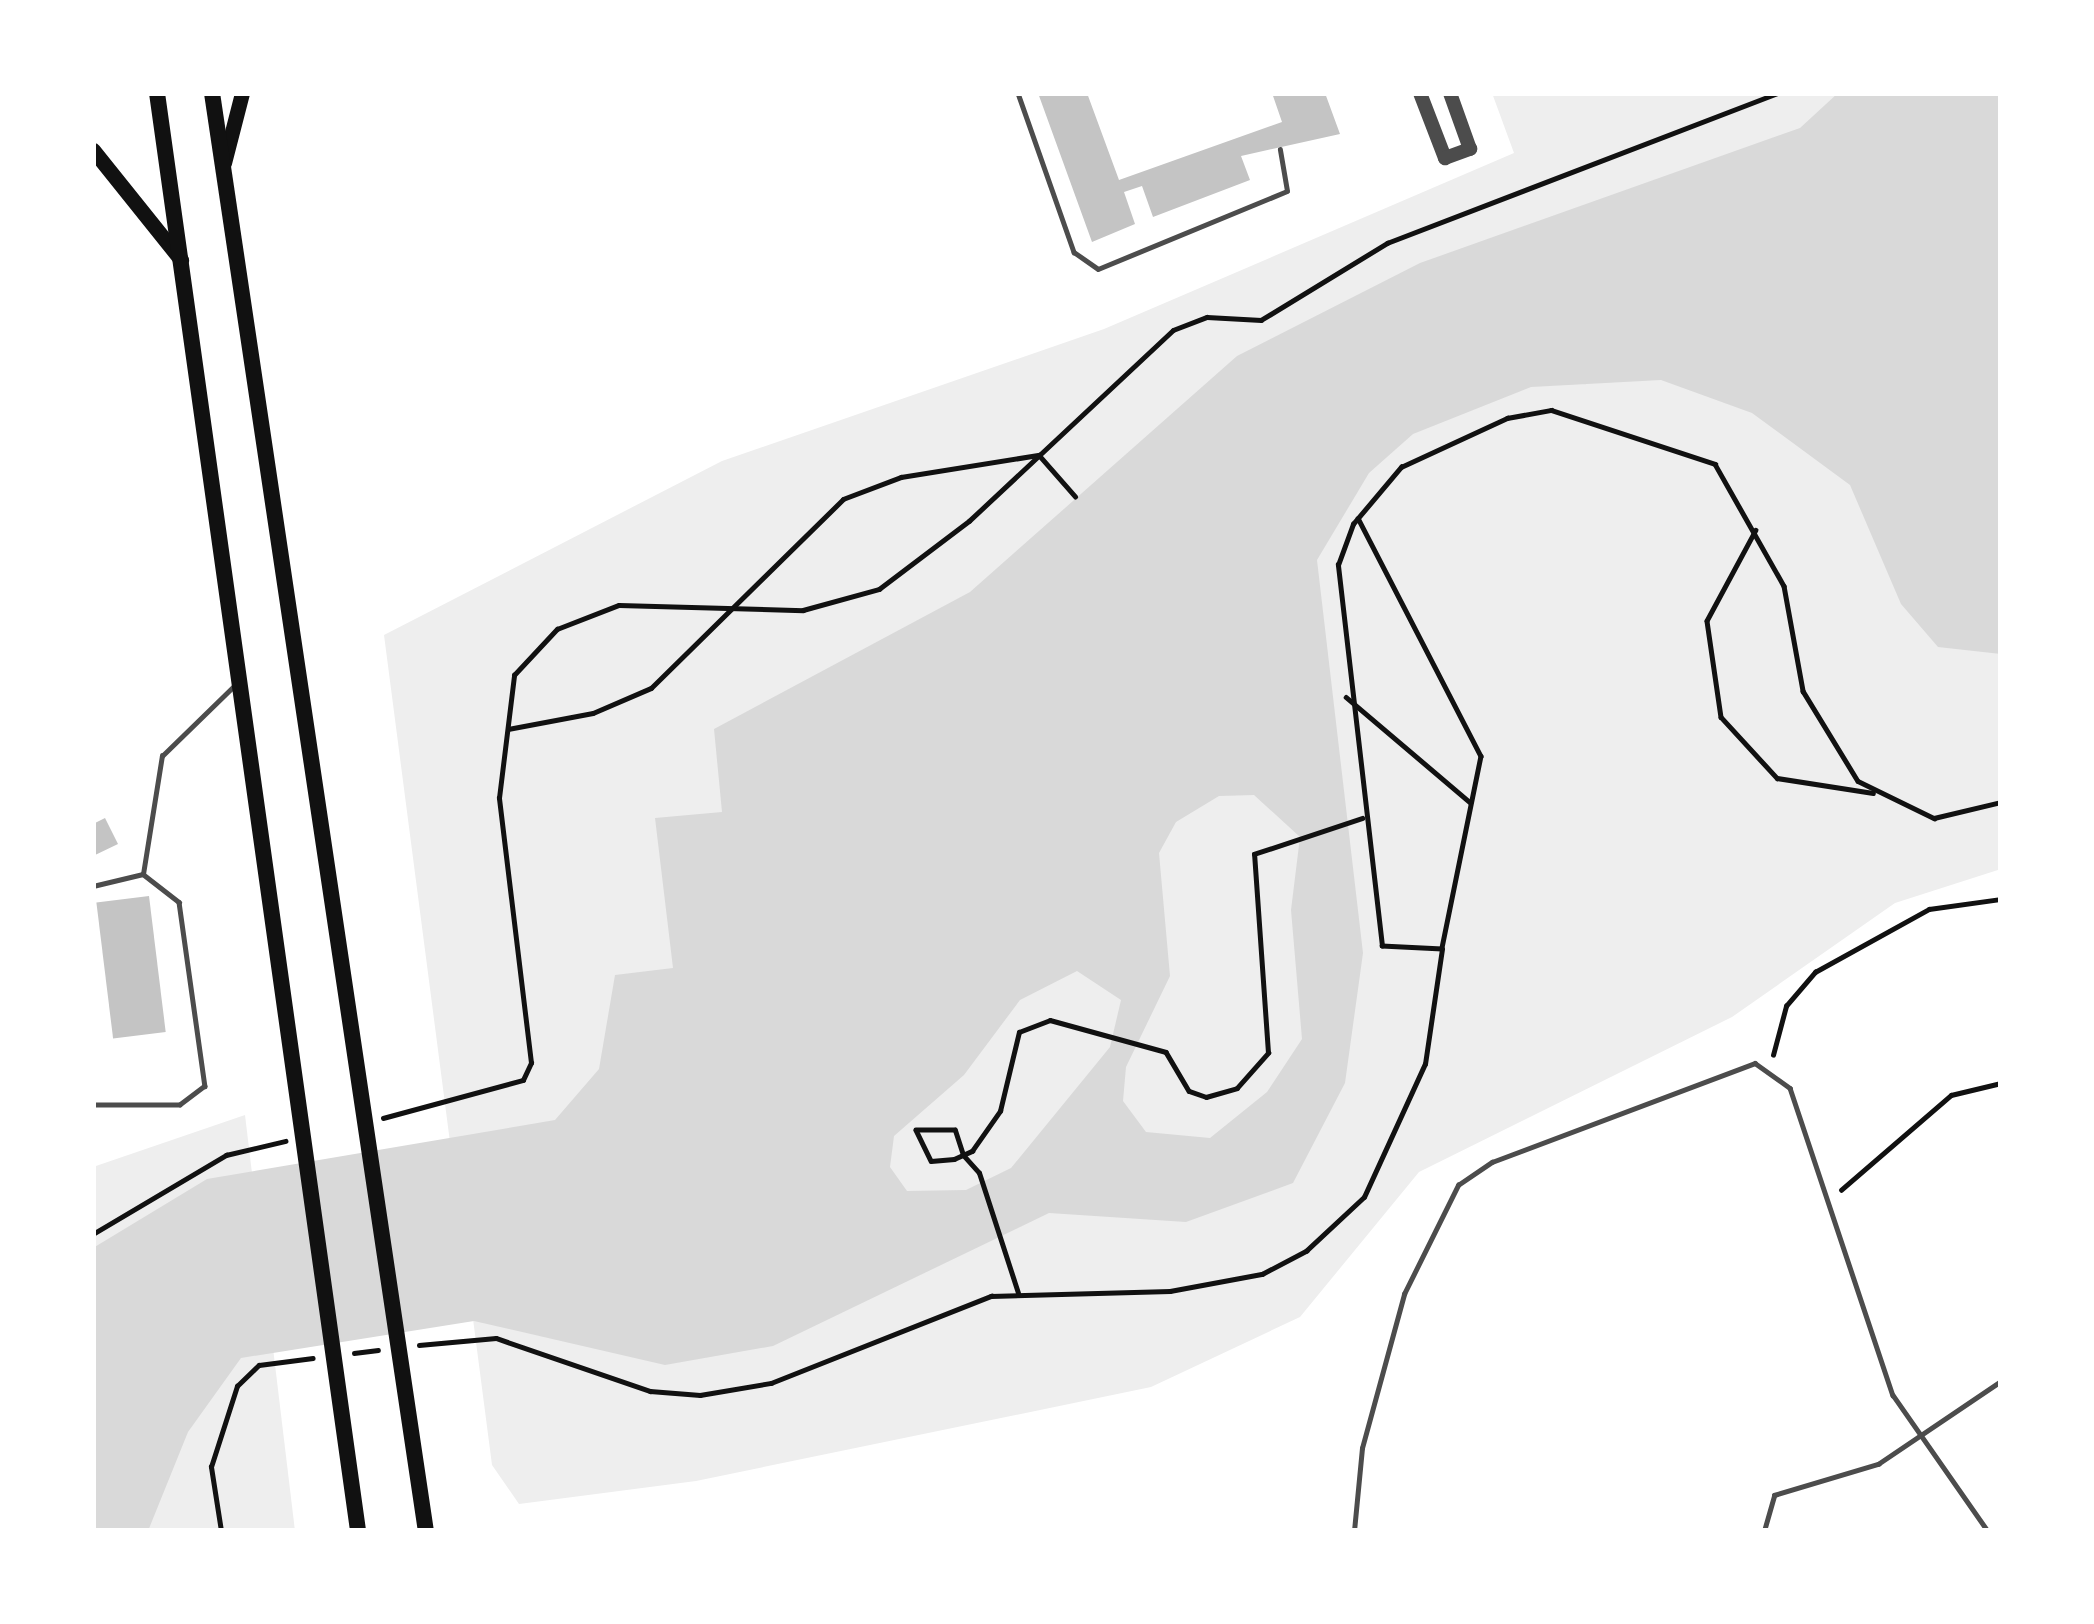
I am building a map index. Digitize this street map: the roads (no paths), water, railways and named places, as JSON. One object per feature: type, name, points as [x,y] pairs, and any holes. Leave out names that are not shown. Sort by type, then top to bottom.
[{"type":"main road","points":[[157,93],[247,675],[300,1131],[358,1531]]},
{"type":"main road","points":[[212,93],[425,1531]]},
{"type":"main road","points":[[224,166],[242,93]]},
{"type":"main road","points":[[93,150],[183,263]]},
{"type":"street","points":[[1420,93],[1445,158],[1470,149],[1450,93]]},
{"type":"lane","points":[[1018,93],[1074,252],[1098,269],[1287,191],[1280,151]]},
{"type":"lane","points":[[143,874],[162,756],[247,675]]},
{"type":"lane","points":[[93,886],[143,874],[163,880],[183,912],[205,1086],[180,1105],[93,1105]]},
{"type":"lane","points":[[1354,1531],[1362,1448],[1404,1294],[1458,1185],[1702,1078],[1770,1065],[1790,1088],[1876,1358],[1918,1436],[1988,1531]]},
{"type":"lane","points":[[1764,1531],[1774,1495],[1879,1464],[2001,1381]]}]
